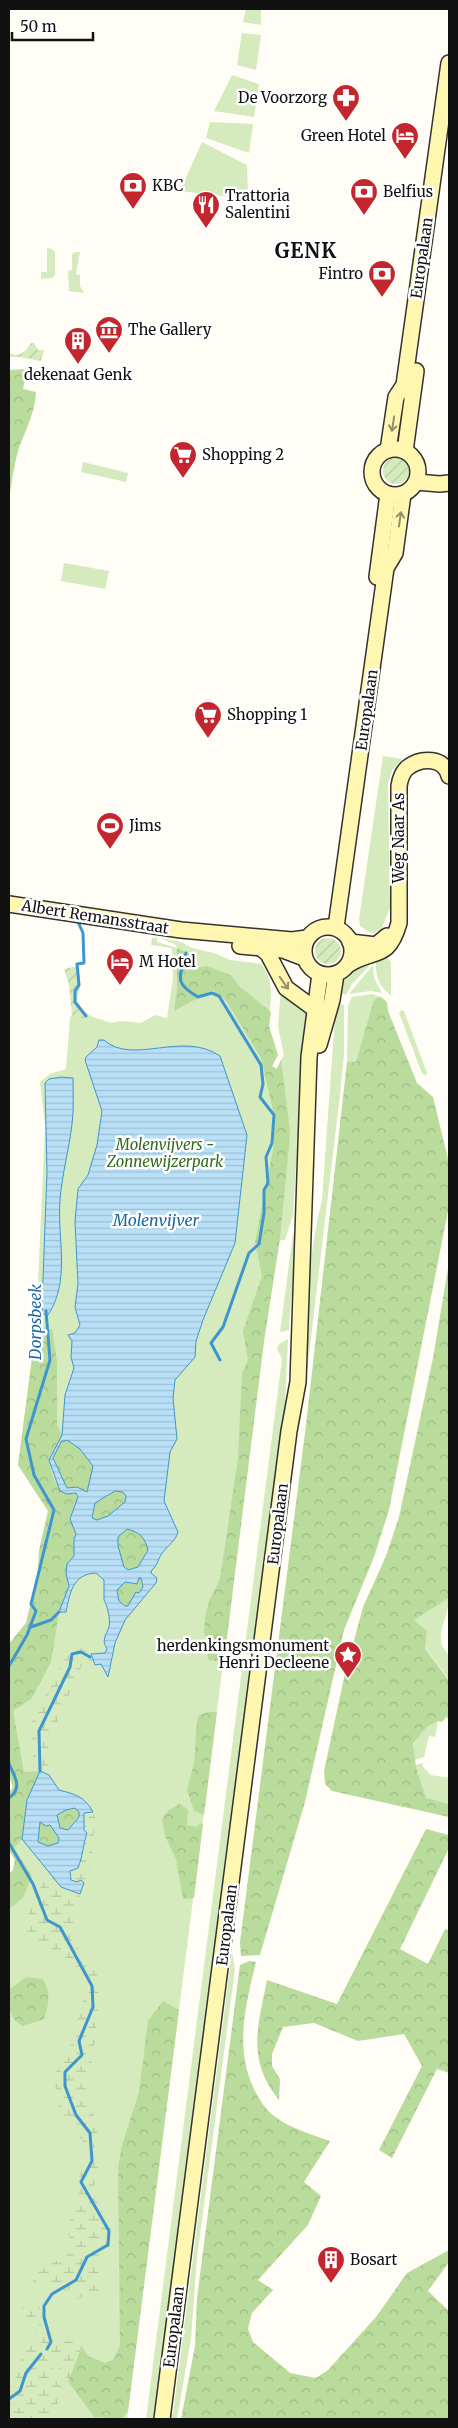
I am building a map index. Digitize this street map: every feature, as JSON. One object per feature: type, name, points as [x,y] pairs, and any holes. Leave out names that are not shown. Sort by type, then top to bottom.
[{"type":"main road","name":"Europalaan","points":[[388,450],[396,397],[404,385],[449,63]]},
{"type":"main road","name":"Europalaan","points":[[406,452],[449,129]]},
{"type":"main road","points":[[399,449],[406,452],[415,459],[417,476],[413,487],[396,494],[376,485],[372,471],[376,460],[388,450],[399,449]]},
{"type":"main road","points":[[417,476],[440,484],[449,481]]},
{"type":"main road","name":"Europalaan","points":[[331,927],[386,568],[395,552],[396,494]]},
{"type":"main road","name":"Weg Naar As","points":[[348,964],[357,958],[380,953],[389,945],[399,923],[399,786],[401,777],[409,767],[429,760],[439,762],[444,766],[449,776]]},
{"type":"main road","name":"Weg Naar As","points":[[350,942],[372,945],[383,941],[393,923],[398,901]]},
{"type":"main road","name":"Albert Remansstraat","points":[[9,904],[181,930],[292,940],[307,938]]},
{"type":"main road","points":[[331,927],[347,936],[350,942],[352,957],[348,964],[336,974],[320,974],[308,965],[304,958],[303,948],[307,938],[315,930],[331,927]]},
{"type":"main road","name":"Albert Remansstraat","points":[[181,930],[202,940],[284,950],[304,958]]},
{"type":"main road","points":[[261,948],[268,954],[286,988],[316,1010]]},
{"type":"main road","name":"Europalaan","points":[[162,2419],[289,1431],[298,1382],[309,1057],[320,974]]},
{"type":"main road","name":"Europalaan","points":[[308,1092],[332,1000],[336,974]]},
{"type":"green space","points":[[246,9],[261,9],[261,25],[243,22]]},
{"type":"green space","points":[[242,33],[261,35],[256,70],[237,65]]},
{"type":"green space","points":[[232,75],[259,84],[254,117],[214,111]]},
{"type":"green space","points":[[210,122],[253,124],[249,153],[206,138]]},
{"type":"green space","points":[[202,142],[247,165],[248,199],[180,191]]},
{"type":"green space","points":[[47,248],[55,252],[55,275],[52,278],[41,279],[41,272],[47,272]]},
{"type":"green space","points":[[80,252],[76,274],[80,275],[80,286],[84,293],[69,291],[68,271],[72,270],[72,254]]},
{"type":"green space","points":[[31,343],[34,343],[38,350],[44,350],[41,361],[9,357],[9,353],[16,355],[22,353]]},
{"type":"green space","points":[[27,369],[23,389],[36,392],[34,406],[18,452],[9,500],[9,370]]},
{"type":"green space","points":[[396,458],[405,462],[409,471],[405,480],[396,484],[387,480],[383,471],[387,462]]},
{"type":"green space","points":[[83,462],[128,473],[126,482],[81,472]]},
{"type":"green space","points":[[64,563],[109,571],[105,589],[61,581]]},
{"type":"green space","points":[[383,756],[402,759],[393,769],[388,783],[390,908],[381,930],[371,933],[360,926],[359,919]]},
{"type":"green space","name":"Molenvijvers - Zonnewijzerpark","points":[[152,938],[157,938],[157,942],[177,948],[176,945],[161,938],[181,942],[192,948],[214,953],[230,960],[261,964],[266,971],[271,986],[269,1025],[276,1049],[272,1066],[276,1069],[284,1055],[278,1027],[281,987],[308,1008],[302,1137],[296,1165],[293,1215],[285,1240],[279,1240],[264,1341],[127,2419],[9,2419],[9,1874],[13,1870],[15,1860],[9,1850],[9,1793],[13,1787],[9,1775],[9,1644],[26,1623],[38,1572],[39,1551],[48,1511],[18,1465],[36,1328],[45,1127],[40,1082],[50,1074],[66,1069],[70,1018],[78,1005],[88,1015],[111,1023],[122,1021],[141,1023],[155,1015],[167,1018],[173,978],[172,948],[151,945]]},
{"type":"green space","points":[[328,938],[338,941],[341,951],[338,961],[328,964],[318,961],[315,951],[318,941]]},
{"type":"green space","points":[[177,948],[193,956],[190,969],[206,966],[231,975],[239,986],[271,1012],[269,1026],[278,1055],[272,1066],[277,1069],[281,1060],[290,1130],[280,1239],[264,1341],[224,1662],[208,1660],[204,1630],[210,1599],[220,1579],[238,1458],[242,1373],[248,1360],[243,1331],[262,1276],[255,1242],[273,1149],[275,1119],[261,1058],[227,1002],[213,990],[174,1011],[177,989]]},
{"type":"green space","points":[[387,958],[391,962],[391,996],[381,985],[376,972],[376,962]]},
{"type":"green space","points":[[370,961],[370,965],[352,984],[346,995],[338,992],[342,982],[350,973]]},
{"type":"green space","points":[[373,965],[374,978],[382,993],[371,991],[349,994]]},
{"type":"green space","points":[[79,966],[80,989],[76,1001],[82,1011],[91,1016],[88,1020],[72,1015],[69,985],[64,969]]},
{"type":"green space","points":[[372,994],[381,997],[376,998],[356,1062],[347,1062],[348,1006],[352,997]]},
{"type":"green space","points":[[381,997],[387,1002],[388,1011],[417,1083],[433,1097],[449,1163],[449,1206],[389,1510],[374,1557],[344,1630],[305,1802],[260,1955],[241,1956],[240,1942],[306,1425],[347,1062],[356,1062],[373,1003],[376,998]]},
{"type":"green space","points":[[336,1003],[344,1005],[344,1054],[305,1388],[301,1388],[310,1270],[322,1200]]},
{"type":"green space","points":[[401,1010],[404,1011],[427,1073],[426,1076],[422,1073],[399,1013]]},
{"type":"green space","points":[[293,1234],[298,1234],[289,1330],[280,1332]]},
{"type":"green space","points":[[449,1262],[449,1598],[414,1620],[427,1631],[425,1648],[449,1681],[449,1719],[446,1717],[442,1722],[438,1721],[427,1727],[413,1743],[416,1767],[426,1798],[449,1804],[449,1817],[332,1791],[325,1784],[324,1771],[344,1678],[363,1607],[386,1556],[399,1517],[433,1358]]},
{"type":"green space","points":[[36,1328],[52,1329],[57,1361],[57,1424],[62,1435],[51,1456],[52,1475],[60,1491],[76,1493],[78,1497],[70,1519],[76,1534],[74,1539],[74,1556],[67,1564],[66,1573],[69,1585],[59,1612],[51,1662],[32,1698],[13,1711],[24,1772],[40,1771],[27,1800],[22,1839],[14,1848],[32,1876],[23,1898],[9,1909],[9,1874],[13,1870],[15,1860],[9,1850],[9,1793],[13,1787],[9,1775],[9,1644],[26,1623],[38,1572],[39,1551],[48,1511],[18,1465]]},
{"type":"green space","points":[[288,1339],[285,1405],[254,1655],[244,1654],[282,1359],[277,1349],[279,1344]]},
{"type":"green space","points":[[67,1440],[80,1449],[94,1466],[87,1492],[77,1487],[67,1488],[53,1458],[61,1442]]},
{"type":"green space","points":[[115,1491],[123,1492],[126,1496],[125,1502],[108,1516],[97,1520],[92,1518],[95,1503]]},
{"type":"green space","points":[[127,1529],[141,1536],[148,1550],[138,1567],[128,1570],[124,1568],[118,1546],[118,1537]]},
{"type":"green space","points":[[141,1578],[143,1587],[128,1606],[125,1606],[119,1601],[117,1590],[125,1582],[132,1584]]},
{"type":"green space","points":[[449,1598],[441,1640],[450,1659],[449,1680],[425,1647],[413,1620]]},
{"type":"green space","points":[[84,1648],[91,1654],[95,1665],[83,1663],[55,1728],[47,1753],[51,1781],[40,1771],[34,1771],[31,1722],[70,1649]]},
{"type":"green space","points":[[243,1661],[253,1662],[156,2414],[155,2419],[146,2419]]},
{"type":"green space","points":[[217,1712],[204,1815],[194,1811],[187,1790],[194,1763],[197,1720],[199,1715]]},
{"type":"green space","points":[[438,1721],[435,1737],[429,1736],[424,1757],[415,1760],[413,1742],[427,1727]]},
{"type":"green space","points":[[423,1763],[423,1767],[431,1775],[449,1778],[449,1804],[426,1799],[415,1765]]},
{"type":"green space","points":[[180,1804],[188,1810],[187,1825],[197,1827],[200,1823],[203,1824],[194,1898],[183,1899],[176,1859],[165,1836],[162,1818],[169,1810]]},
{"type":"green space","points":[[75,1808],[79,1812],[79,1817],[68,1830],[59,1828],[57,1815]]},
{"type":"green space","points":[[93,1812],[95,1818],[91,1867],[84,1883],[81,1880],[77,1882],[71,1880],[70,1871],[78,1868],[81,1859],[87,1833],[84,1830],[84,1813]]},
{"type":"green space","points":[[40,1822],[50,1824],[60,1838],[58,1843],[48,1846],[38,1842]]},
{"type":"green space","points":[[426,1829],[449,1835],[449,1848],[400,1949],[428,1964],[445,1929],[449,1931],[449,2073],[437,2069],[392,2158],[379,2150],[422,2066],[404,2034],[358,2041],[314,2023],[283,2027],[272,2054],[272,2066],[280,2079],[279,2100],[262,2071],[258,2056],[258,2028],[267,1980],[337,2004]]},
{"type":"green space","points":[[49,1871],[61,1887],[80,1894],[75,1911],[71,1939],[97,1975],[100,1988],[96,2033],[87,2093],[97,2125],[97,2147],[86,2148],[82,2140],[62,2118],[55,2090],[56,2073],[69,2050],[89,1987],[71,1961],[27,1933],[30,1908]]},
{"type":"green space","points":[[232,1952],[235,1969],[197,2258],[191,2339],[177,2419],[170,2419],[169,2414],[173,2414]]},
{"type":"green space","points":[[249,1961],[256,1962],[246,2010],[243,2041],[244,2057],[254,2089],[265,2107],[281,2121],[301,2131],[330,2141],[304,2182],[321,2196],[308,2225],[258,2280],[273,2290],[252,2313],[248,2329],[253,2342],[290,2373],[316,2378],[328,2370],[376,2317],[407,2273],[449,2250],[449,2262],[428,2291],[449,2311],[449,2419],[181,2419],[195,2346],[197,2298],[240,1965]]},
{"type":"green space","points":[[26,1977],[43,1979],[46,1984],[48,1999],[44,2019],[23,2026],[14,2019],[10,2011],[9,1990]]},
{"type":"green space","points":[[163,2001],[179,2010],[128,2411],[121,2419],[94,2417],[68,2381],[82,2346],[88,2356],[105,2363],[114,2359],[120,2345],[118,2168],[122,2145],[139,2092],[148,2021]]},
{"type":"green space","points":[[96,2151],[99,2158],[93,2194],[112,2228],[110,2246],[101,2261],[99,2295],[91,2294],[77,2299],[77,2285],[63,2292],[32,2281],[33,2274],[72,2252],[68,2230],[73,2204],[78,2196],[78,2180],[88,2153]]},
{"type":"green space","points":[[24,2303],[40,2307],[38,2318],[44,2331],[82,2346],[68,2381],[21,2313]]},
{"type":"green space","points":[[32,2339],[66,2386],[50,2419],[9,2419],[9,2387],[15,2379],[23,2351]]},
{"type":"water","name":"Molenvijver","points":[[99,1040],[104,1040],[116,1047],[129,1050],[190,1046],[205,1049],[220,1056],[247,1135],[235,1243],[203,1320],[196,1341],[195,1357],[175,1380],[173,1398],[177,1439],[170,1452],[164,1501],[178,1532],[152,1570],[151,1573],[157,1578],[156,1583],[125,1620],[115,1643],[108,1677],[101,1664],[95,1665],[91,1654],[105,1653],[107,1649],[104,1640],[109,1627],[109,1621],[104,1600],[104,1580],[96,1573],[82,1577],[71,1591],[66,1612],[59,1612],[69,1586],[66,1573],[67,1564],[74,1556],[74,1539],[76,1534],[70,1519],[78,1497],[76,1493],[67,1494],[60,1491],[49,1460],[62,1435],[65,1395],[74,1368],[71,1357],[72,1341],[68,1335],[75,1333],[80,1325],[75,1307],[78,1284],[75,1221],[78,1189],[88,1175],[97,1145],[102,1111],[85,1060],[97,1047]],"holes":[[[67,1440],[80,1449],[93,1466],[87,1492],[77,1487],[67,1488],[53,1458],[61,1442]],[[115,1491],[123,1492],[126,1496],[125,1502],[108,1516],[97,1520],[92,1518],[95,1503]],[[127,1529],[143,1538],[148,1550],[138,1567],[128,1570],[124,1567],[118,1546],[118,1537]],[[139,1578],[141,1578],[143,1587],[139,1593],[136,1592],[128,1606],[125,1606],[119,1601],[117,1590],[125,1582],[137,1584]]]},
{"type":"water","points":[[73,1078],[73,1113],[60,1200],[61,1274],[55,1302],[48,1315],[43,1314],[42,1306],[47,1172],[45,1083],[49,1079]]},
{"type":"water","points":[[40,1771],[49,1775],[59,1790],[75,1795],[87,1803],[93,1812],[84,1813],[84,1830],[87,1833],[81,1859],[78,1868],[70,1871],[71,1880],[77,1882],[81,1880],[84,1883],[80,1894],[61,1887],[22,1839],[27,1800]],"holes":[[[75,1808],[79,1812],[79,1817],[68,1830],[60,1828],[57,1815]],[[40,1822],[46,1826],[50,1825],[59,1838],[58,1843],[48,1846],[38,1842]]]},
{"type":"waterway","name":"Dorpsbeek","points":[[79,924],[83,933],[84,963],[77,964],[79,985],[75,991],[75,1002],[86,1016]]},
{"type":"waterway","points":[[186,953],[180,979],[182,983],[190,992],[198,997],[212,993],[219,996],[261,1065],[263,1084],[260,1097],[274,1115],[272,1143],[266,1157],[268,1183],[264,1190],[264,1213],[259,1244],[249,1253],[223,1327],[211,1343],[220,1360]]},
{"type":"waterway","name":"Dorpsbeek","points":[[9,1666],[27,1635],[36,1611],[31,1604],[54,1510],[34,1475],[26,1439],[50,1360],[46,1311]]},
{"type":"waterway","points":[[31,1627],[51,1620],[59,1612]]},
{"type":"waterway","points":[[40,1771],[39,1731],[70,1667],[72,1654],[81,1652],[90,1657]]},
{"type":"waterway","name":"Dorpsbeek","points":[[9,1764],[17,1786],[9,1798]]},
{"type":"waterway","name":"Dorpsbeek","points":[[9,1843],[33,1884],[47,1920],[60,1927],[92,1986],[93,2007],[79,2041],[82,2055],[65,2072],[65,2086],[76,2115],[90,2133],[92,2161],[81,2182],[109,2231],[108,2245],[87,2257],[76,2280],[52,2294],[44,2306],[44,2317],[51,2342],[47,2349]]},
{"type":"waterway","name":"Dorpsbeek","points":[[9,2399],[20,2391],[26,2373],[41,2354]]},
{"type":"place","name":"De Voorzorg","points":[[346,122]]},
{"type":"place","name":"Green Hotel","points":[[405,160]]},
{"type":"place","name":"KBC","points":[[133,210]]},
{"type":"place","name":"Belfius","points":[[364,216]]},
{"type":"place","name":"Trattoria Salentini","points":[[206,229]]},
{"type":"place","name":"Fintro","points":[[382,298]]},
{"type":"place","name":"The Gallery","points":[[109,354]]},
{"type":"place","name":"dekenaat Genk","points":[[78,365]]},
{"type":"place","name":"Shopping 2","points":[[183,479]]},
{"type":"place","name":"Shopping 1","points":[[208,739]]},
{"type":"place","name":"Jims","points":[[110,850]]},
{"type":"place","name":"M Hotel","points":[[120,986]]},
{"type":"place","name":"herdenkingsmonument Henri Decleene","points":[[348,1679]]},
{"type":"place","name":"Bosart","points":[[331,2284]]},
{"type":"district","name":"GENK","points":[[306,251]]}]
